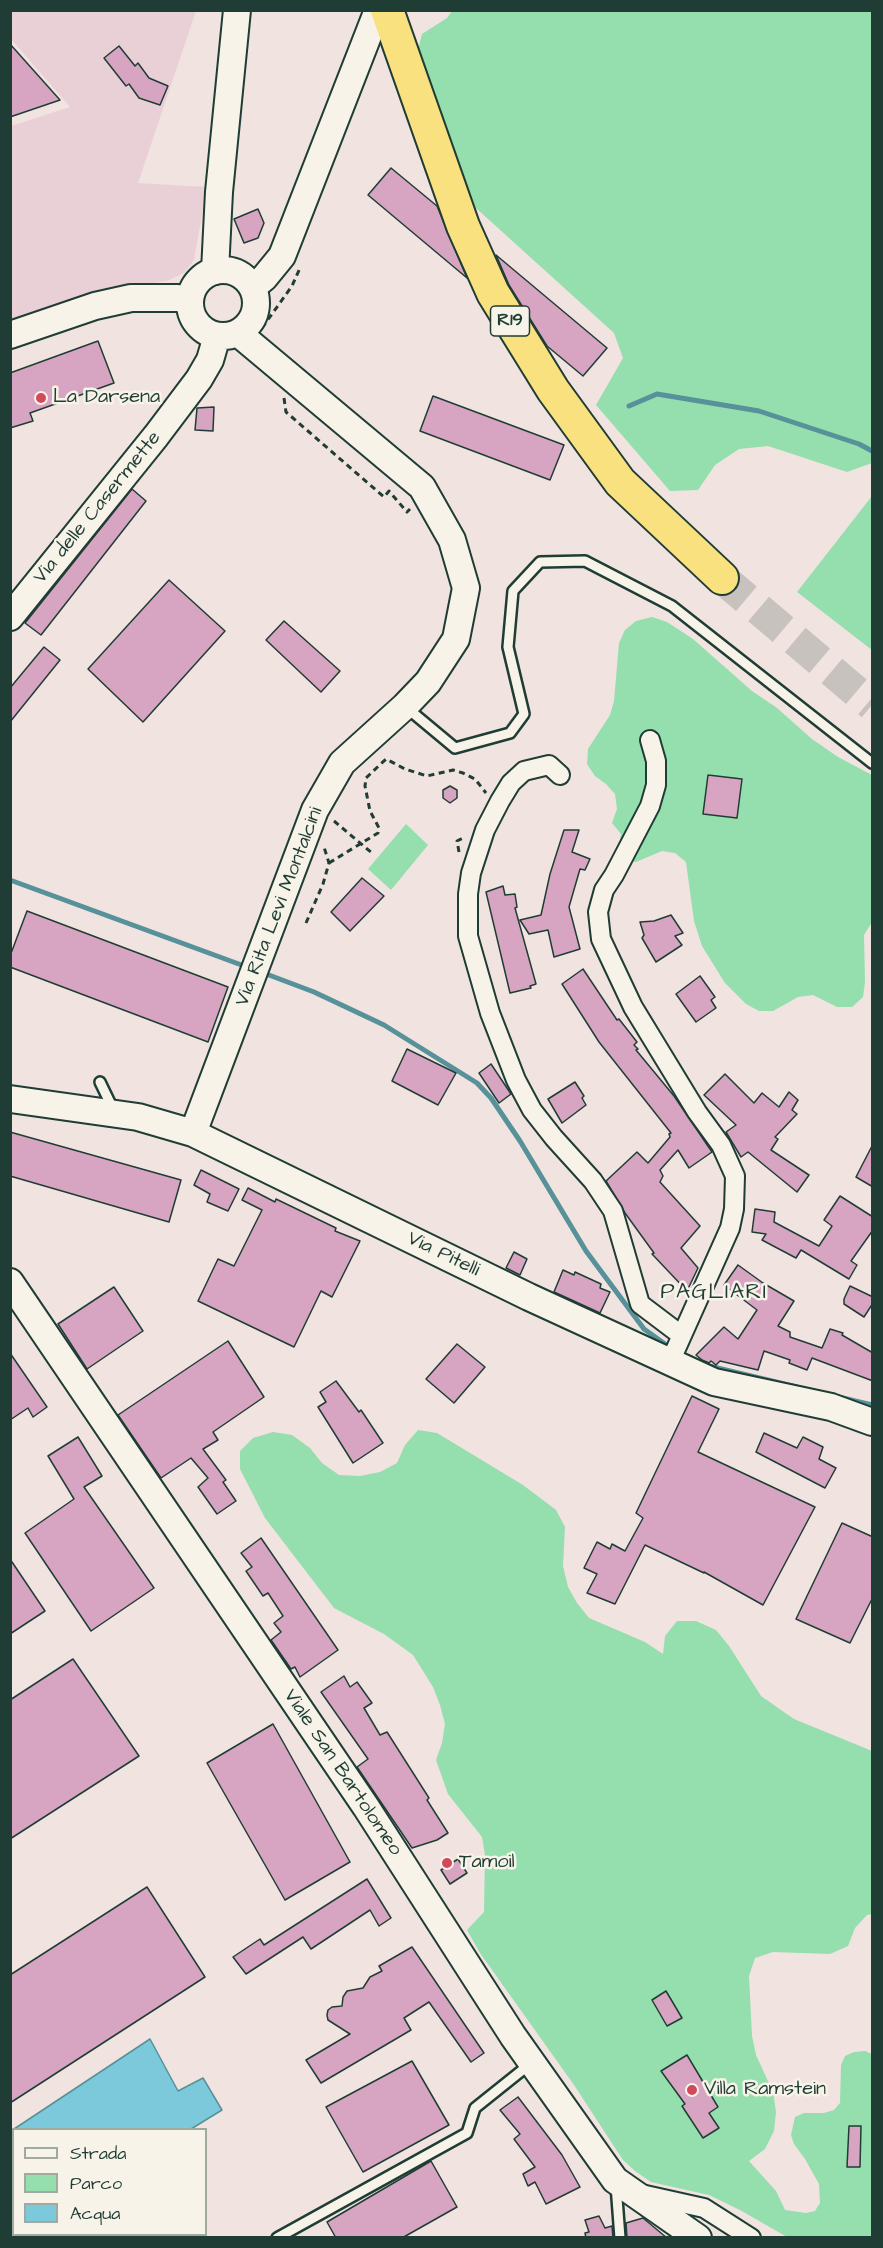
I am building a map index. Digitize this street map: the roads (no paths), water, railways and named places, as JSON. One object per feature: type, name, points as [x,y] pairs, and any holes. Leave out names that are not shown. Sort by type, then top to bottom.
[{"type":"highway","name":"R19","points":[[387,10],[463,226],[493,293],[553,390],[620,482],[722,578]]},
{"type":"main road","points":[[215,271],[219,182],[237,10]]},
{"type":"main road","points":[[253,287],[264,278],[282,256],[378,10]]},
{"type":"main road","points":[[226,270],[237,273],[253,287],[256,308],[253,318],[246,327],[227,334],[208,332],[194,320],[190,301],[192,291],[206,275],[226,270]]},
{"type":"main road","points":[[10,335],[96,306],[131,298],[161,297],[190,301]]},
{"type":"main road","name":"Via delle Casermette","points":[[10,616],[153,440],[199,379],[227,334]]},
{"type":"main road","name":"Via Rita Levi Montalcini","points":[[193,1133],[315,810],[342,763],[428,682],[456,639],[466,588],[452,540],[422,487],[227,334]]},
{"type":"main road","name":"Via Pitelli","points":[[10,1099],[138,1117],[193,1133],[529,1297],[675,1349],[714,1382],[831,1407],[873,1422]]},
{"type":"main road","name":"Viale San Bartolomeo","points":[[10,1282],[366,1807],[532,2062],[623,2186],[698,2238]]},
{"type":"street","points":[[560,775],[549,765],[524,771],[512,783],[500,801],[485,830],[471,873],[468,894],[468,936],[490,1013],[516,1080],[532,1110],[593,1181],[613,1211],[640,1305],[675,1349],[729,1228],[734,1209],[735,1176],[721,1145],[697,1112],[633,1006],[602,939],[598,912],[604,890],[650,806],[657,785],[656,761],[650,740]]},
{"type":"street","points":[[623,2186],[704,2208],[751,2238]]},
{"type":"lane","points":[[405,706],[455,748],[510,733],[524,714],[508,647],[513,591],[540,562],[585,561],[672,606],[873,763]]},
{"type":"lane","points":[[100,1082],[115,1114]]},
{"type":"lane","points":[[277,2238],[467,2133],[475,2108],[532,2062]]},
{"type":"lane","points":[[620,2238],[623,2186]]},
{"type":"water","points":[[150,2039],[178,2091],[203,2078],[222,2110],[193,2128],[16,2128]]},
{"type":"water","points":[[11,2131],[12,2236],[119,2236],[118,2238],[11,2237]]},
{"type":"waterway","points":[[629,406],[657,394],[759,411],[859,444],[872,451]]},
{"type":"waterway","points":[[10,880],[247,967]]},
{"type":"waterway","points":[[261,972],[314,992],[384,1025],[477,1083],[491,1098],[520,1141],[586,1251],[644,1329],[672,1349]]},
{"type":"waterway","points":[[705,1365],[872,1405]]},
{"type":"tunnel","points":[[722,578],[872,705]]},
{"type":"place","name":"La Darsena","points":[[41,398]]},
{"type":"place","name":"Tamoil","points":[[447,1863]]},
{"type":"place","name":"Villa Ramstein","points":[[692,2090]]},
{"type":"district","name":"PAGLIARI","points":[[714,1293]]}]
